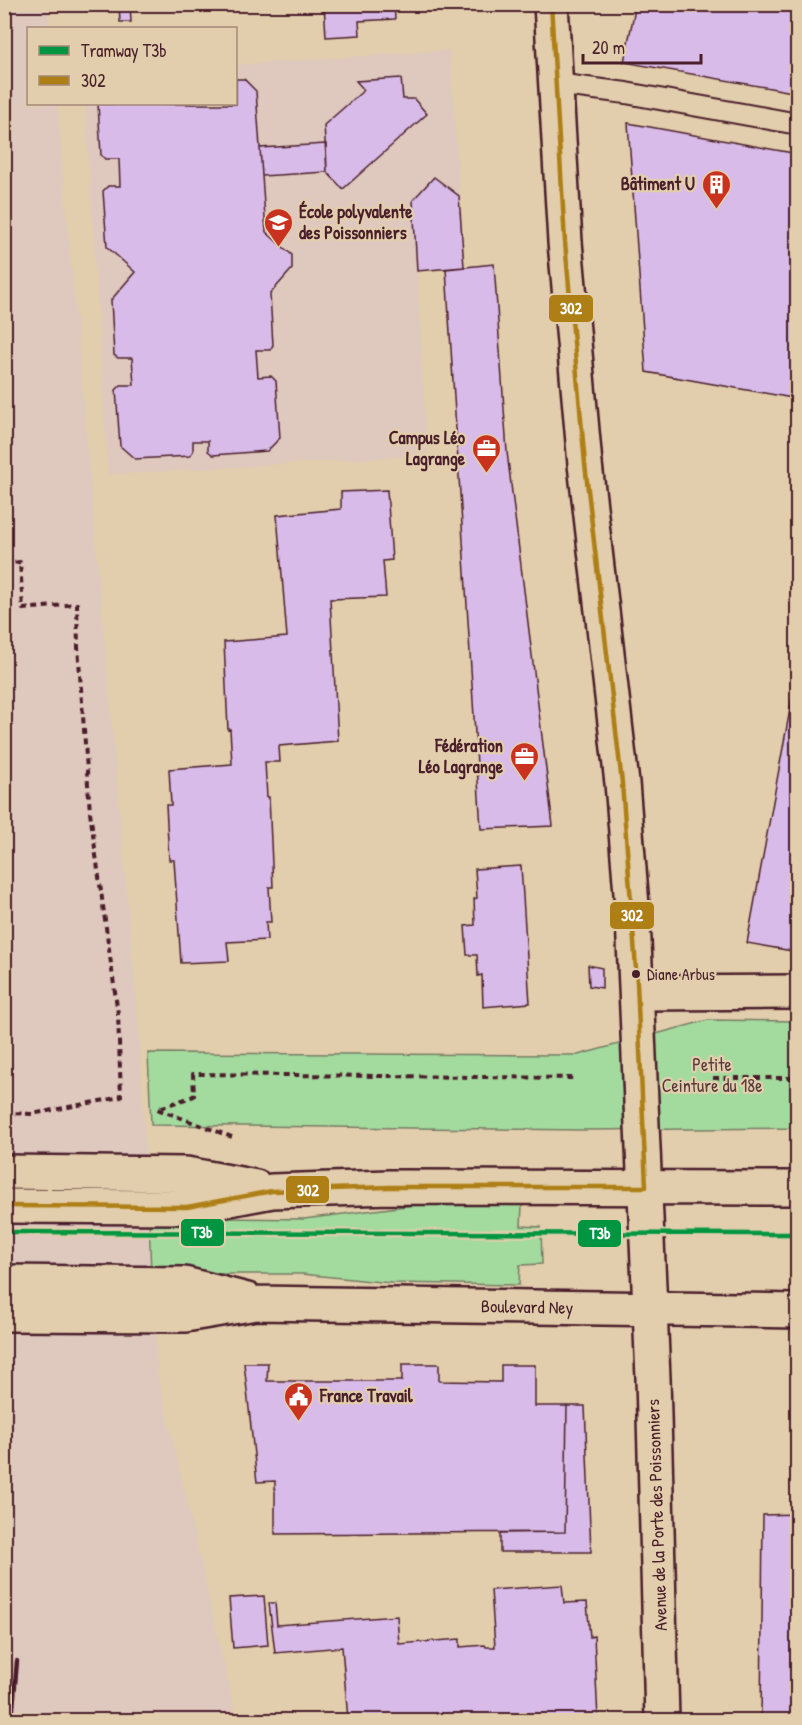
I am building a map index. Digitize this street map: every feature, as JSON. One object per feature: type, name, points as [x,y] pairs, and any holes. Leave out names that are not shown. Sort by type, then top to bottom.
[{"type":"main road","name":"Avenue de la Porte des Poissonniers","points":[[551,4],[565,242],[585,464],[622,783],[638,993],[662,1720]]},
{"type":"main road","points":[[638,993],[798,992]]},
{"type":"main road","points":[[4,1172],[186,1174],[272,1191]]},
{"type":"main road","points":[[4,1206],[188,1207],[272,1191],[389,1187],[798,1188]]},
{"type":"main road","name":"Boulevard Ney","points":[[4,1282],[184,1284],[256,1303]]},
{"type":"main road","name":"Boulevard Ney","points":[[4,1314],[185,1316],[256,1303],[798,1311]]},
{"type":"lane","points":[[556,84],[626,93],[798,124]]},
{"type":"path","points":[[4,564],[20,562],[23,609],[77,604],[90,812],[118,1014],[121,1097],[32,1114],[6,1113]]},
{"type":"path","points":[[232,1137],[157,1109],[194,1096],[193,1074],[574,1078]]},
{"type":"path","points":[[713,1078],[798,1078]]},
{"type":"shaded area","points":[[48,4],[50,27],[27,27],[27,105],[57,105],[139,1032],[158,1376],[237,1720],[5,1720],[4,5]]},
{"type":"shaded area","name":"École polyvalente des Poissonniers","points":[[450,50],[464,267],[417,272],[427,453],[410,456],[108,475],[85,105],[237,105],[237,65]]},
{"type":"green space","name":"Petite Ceinture du 18e","points":[[708,1020],[797,1021],[797,1128],[582,1130],[151,1125],[148,1053],[578,1055]]},
{"type":"green space","points":[[414,1205],[522,1205],[521,1226],[541,1227],[542,1264],[520,1265],[519,1285],[391,1283],[302,1274],[151,1274],[149,1217],[304,1219]]},
{"type":"building","points":[[119,4],[130,4],[131,22],[120,22]]},
{"type":"building","points":[[324,4],[394,4],[395,19],[359,21],[360,35],[326,37]]},
{"type":"building","points":[[636,4],[798,4],[798,93],[624,62]]},
{"type":"building","points":[[401,78],[403,99],[414,99],[427,114],[343,189],[327,172],[324,125],[364,90],[356,81]]},
{"type":"building","points":[[237,79],[244,79],[256,91],[266,232],[292,255],[292,269],[270,294],[273,345],[270,350],[256,350],[258,377],[271,376],[276,381],[280,438],[267,451],[213,455],[208,451],[208,441],[193,441],[193,451],[190,456],[135,459],[120,446],[116,390],[121,385],[134,385],[132,358],[118,358],[114,355],[111,300],[135,272],[107,247],[103,191],[108,186],[120,186],[119,159],[105,159],[101,155],[98,105],[237,105]]},
{"type":"building","name":"Bâtiment U","points":[[628,123],[798,154],[798,399],[646,372]]},
{"type":"building","points":[[326,144],[327,172],[262,176],[260,148]]},
{"type":"building","points":[[434,177],[459,196],[464,267],[417,271],[413,200]]},
{"type":"building","points":[[494,264],[507,452],[553,826],[481,829],[446,269]]},
{"type":"building","points":[[387,490],[392,560],[383,561],[386,597],[330,599],[338,741],[279,746],[280,762],[265,762],[273,887],[269,887],[271,922],[266,922],[267,940],[227,942],[229,961],[181,963],[174,860],[169,860],[166,805],[171,805],[169,769],[232,764],[224,642],[287,637],[277,515],[341,509],[341,492]]},
{"type":"building","points":[[798,666],[798,952],[747,943]]},
{"type":"building","points":[[521,866],[530,1003],[483,1007],[482,975],[478,976],[477,955],[467,955],[465,926],[475,925],[474,899],[477,898],[475,869]]},
{"type":"building","points":[[588,965],[602,968],[602,988],[589,986]]},
{"type":"building","points":[[244,1363],[268,1363],[267,1381],[402,1381],[402,1364],[439,1364],[439,1381],[501,1382],[501,1365],[535,1365],[535,1406],[567,1406],[565,1532],[275,1534],[275,1481],[257,1482]]},
{"type":"building","points":[[567,1406],[585,1406],[591,1552],[500,1552],[500,1533],[565,1532]]},
{"type":"building","points":[[798,1514],[798,1720],[761,1720],[763,1515]]},
{"type":"building","points":[[562,1585],[564,1603],[587,1602],[590,1637],[594,1636],[598,1720],[502,1720],[501,1715],[429,1720],[348,1720],[342,1647],[275,1653],[269,1603],[275,1603],[277,1625],[397,1616],[399,1644],[460,1639],[460,1647],[485,1645],[495,1647],[491,1590]]},
{"type":"building","points":[[264,1596],[268,1645],[233,1648],[229,1598]]},
{"type":"railway","points":[[12,1720],[17,1661]]},
{"type":"tram line","name":"T3b","points":[[4,1232],[798,1234]]},
{"type":"transit line","name":"302","points":[[4,1206],[187,1207],[272,1191],[389,1187],[646,1187],[637,982],[622,783],[585,464],[565,242],[551,4]]},
{"type":"place","name":"Bâtiment U","points":[[716,210]]},
{"type":"place","name":"École polyvalente des Poissonniers","points":[[278,248]]},
{"type":"place","name":"Campus Léo Lagrange","points":[[486,474]]},
{"type":"place","name":"Fédération Léo Lagrange","points":[[524,782]]},
{"type":"place","name":"Diane Arbus","points":[[636,974]]},
{"type":"place","name":"France Travail","points":[[299,1422]]}]
